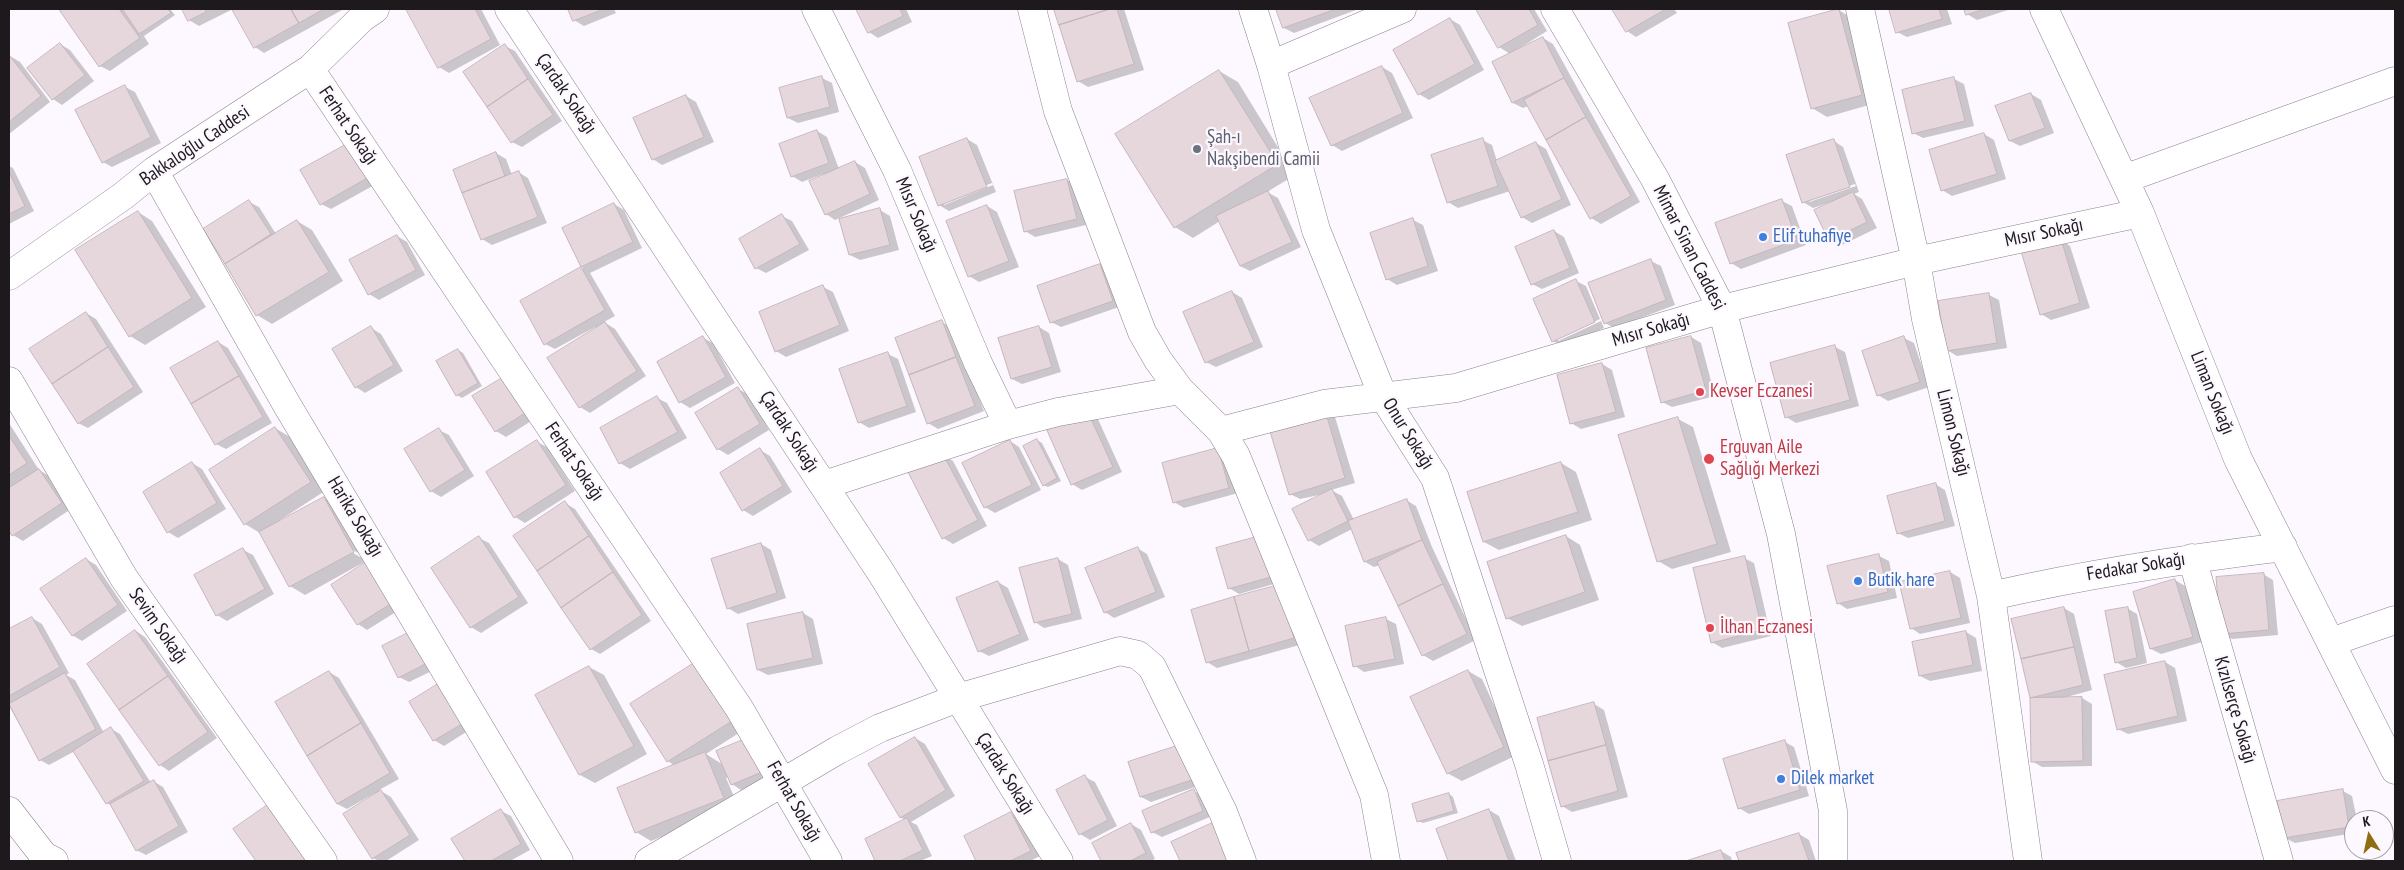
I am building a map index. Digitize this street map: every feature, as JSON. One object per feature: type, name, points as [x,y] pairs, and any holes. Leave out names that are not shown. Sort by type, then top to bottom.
[{"type":"street","name":"Bakkaloğlu Caddesi","points":[[9,276],[123,196],[154,171],[310,69],[362,18],[375,9]]},
{"type":"street","name":"Çardak Sokağı","points":[[509,9],[880,571],[1059,861]]},
{"type":"street","name":"Mısır Sokağı","points":[[816,9],[896,170],[978,363],[1008,425]]},
{"type":"street","points":[[1032,9],[1058,111],[1142,332],[1158,360],[1180,390],[1221,431],[1236,456],[1374,795],[1386,861]]},
{"type":"street","name":"Onur Sokağı","points":[[1253,9],[1271,65],[1316,230],[1383,396],[1435,478],[1529,764],[1558,861]]},
{"type":"street","points":[[1271,65],[1402,9]]},
{"type":"street","name":"Mimar Sinan Caddesi","points":[[1554,9],[1655,180],[1722,309],[1781,534],[1833,811],[1833,861]]},
{"type":"street","name":"Limon Sokağı","points":[[1860,9],[1916,260],[1926,319],[1991,596],[2028,861]]},
{"type":"street","name":"Liman Sokağı","points":[[2044,9],[2140,212],[2238,459],[2395,770]]},
{"type":"street","name":"Ferhat Sokağı","points":[[310,69],[739,708],[828,861]]},
{"type":"street","points":[[2124,179],[2395,81]]},
{"type":"street","name":"Harika Sokağı","points":[[154,171],[287,405],[560,861]]},
{"type":"street","name":"Mısır Sokağı","points":[[1221,431],[1324,404],[1456,388],[1722,309],[1916,260],[2140,212]]},
{"type":"street","name":"Sevim Sokağı","points":[[9,381],[124,578],[323,861]]},
{"type":"street","points":[[824,486],[1008,425],[1058,412],[1180,390]]},
{"type":"street","name":"Fedakar Sokağı","points":[[1991,596],[2068,578],[2192,558],[2283,547]]},
{"type":"street","name":"Kızılserçe Sokağı","points":[[2192,558],[2279,861]]},
{"type":"street","points":[[2331,642],[2395,620]]},
{"type":"street","points":[[649,861],[838,750],[880,728],[958,698],[1111,653],[1129,652],[1138,655],[1152,667],[1222,812],[1242,861]]},
{"type":"street","points":[[9,811],[46,860]]},
{"type":"building","points":[[63,9],[119,9],[140,38],[99,67],[60,11]]},
{"type":"building","points":[[168,9],[171,13],[139,34],[123,10]]},
{"type":"building","points":[[182,9],[205,9],[206,12],[188,21]]},
{"type":"building","points":[[232,9],[291,9],[299,23],[254,48]]},
{"type":"building","points":[[291,9],[324,9],[299,23]]},
{"type":"building","points":[[406,9],[475,9],[491,39],[438,68]]},
{"type":"building","points":[[568,9],[604,9],[573,21]]},
{"type":"building","points":[[856,9],[900,9],[903,16],[868,33]]},
{"type":"building","points":[[1054,9],[1110,9],[1059,25]]},
{"type":"building","points":[[1110,9],[1117,9],[1134,64],[1077,82],[1059,25]]},
{"type":"building","points":[[1276,9],[1336,9],[1283,28]]},
{"type":"building","points":[[1476,9],[1529,9],[1538,25],[1498,48]]},
{"type":"building","points":[[1612,9],[1666,9],[1626,32]]},
{"type":"building","points":[[1839,9],[1862,95],[1811,109],[1788,23]]},
{"type":"building","points":[[1889,9],[1939,9],[1942,19],[1896,33]]},
{"type":"building","points":[[1964,9],[1985,9],[1966,15]]},
{"type":"building","points":[[1450,18],[1475,64],[1418,95],[1393,50]]},
{"type":"building","points":[[1543,37],[1564,78],[1512,103],[1492,62]]},
{"type":"building","points":[[60,43],[85,75],[52,100],[27,68]]},
{"type":"building","points":[[505,44],[528,79],[487,107],[463,72]]},
{"type":"building","points":[[9,55],[41,96],[9,122]]},
{"type":"building","points":[[1382,66],[1403,113],[1331,146],[1309,98]]},
{"type":"building","name":"Şah-ı Nakşibendi Camii","points":[[1219,70],[1278,164],[1174,228],[1115,134]]},
{"type":"building","points":[[822,76],[830,107],[787,118],[779,88]]},
{"type":"building","points":[[1954,77],[1965,121],[1912,134],[1902,90]]},
{"type":"building","points":[[1564,78],[1586,117],[1546,140],[1524,100]]},
{"type":"building","points":[[528,79],[553,115],[511,143],[487,107]]},
{"type":"building","points":[[125,85],[151,137],[102,163],[75,110]]},
{"type":"building","points":[[2031,93],[2045,128],[2009,141],[1995,106]]},
{"type":"building","points":[[686,95],[704,137],[652,160],[633,118]]},
{"type":"building","points":[[1586,117],[1631,196],[1590,219],[1546,140]]},
{"type":"building","points":[[817,130],[829,163],[791,177],[779,144]]},
{"type":"building","points":[[1984,133],[1997,174],[1941,191],[1929,150]]},
{"type":"building","points":[[967,138],[987,187],[938,206],[919,157]]},
{"type":"building","points":[[1483,138],[1498,186],[1447,203],[1431,155]]},
{"type":"building","points":[[1834,139],[1850,187],[1802,203],[1786,155]]},
{"type":"building","points":[[1536,142],[1562,199],[1521,218],[1495,161]]},
{"type":"building","points":[[349,143],[369,177],[320,205],[300,170]]},
{"type":"building","points":[[496,152],[505,176],[462,193],[453,170]]},
{"type":"building","points":[[855,161],[870,194],[825,215],[809,181]]},
{"type":"building","points":[[519,171],[538,217],[481,240],[462,193]]},
{"type":"building","points":[[9,172],[25,206],[9,214]]},
{"type":"building","points":[[1067,179],[1077,219],[1024,232],[1014,191]]},
{"type":"building","points":[[1268,191],[1292,242],[1240,266],[1216,216]]},
{"type":"building","points":[[1853,192],[1867,222],[1829,241],[1814,210]]},
{"type":"building","points":[[1782,199],[1797,240],[1730,264],[1715,223]]},
{"type":"building","points":[[249,200],[271,234],[225,264],[203,229]]},
{"type":"building","points":[[614,203],[633,242],[581,267],[562,228]]},
{"type":"building","points":[[987,205],[1009,261],[968,277],[946,221]]},
{"type":"building","points":[[880,208],[890,245],[849,255],[839,219]]},
{"type":"building","points":[[138,211],[192,298],[129,337],[75,250]]},
{"type":"building","points":[[782,214],[800,244],[755,269],[739,239]]},
{"type":"building","points":[[1413,218],[1428,266],[1386,280],[1370,233]]},
{"type":"building","points":[[297,220],[329,272],[256,316],[225,264]]},
{"type":"building","points":[[1554,230],[1570,268],[1531,285],[1515,247]]},
{"type":"building","points":[[397,235],[416,270],[368,295],[349,260]]},
{"type":"building","points":[[2061,239],[2080,303],[2040,315],[2021,251]]},
{"type":"building","points":[[1651,259],[1666,300],[1604,324],[1588,283]]},
{"type":"building","points":[[1100,264],[1113,301],[1050,323],[1037,286]]},
{"type":"building","points":[[581,267],[605,310],[544,345],[520,301]]},
{"type":"building","points":[[1576,279],[1595,322],[1552,342],[1533,299]]},
{"type":"building","points":[[823,285],[840,325],[775,352],[759,312]]},
{"type":"building","points":[[1232,291],[1254,342],[1205,363],[1183,312]]},
{"type":"building","points":[[1989,293],[1997,343],[1946,351],[1938,301]]},
{"type":"building","points":[[86,312],[108,347],[52,384],[29,349]]},
{"type":"building","points":[[942,320],[956,357],[909,375],[895,338]]},
{"type":"building","points":[[605,322],[637,371],[579,408],[547,358]]},
{"type":"building","points":[[371,326],[394,365],[355,388],[332,349]]},
{"type":"building","points":[[1039,326],[1052,367],[1011,379],[998,338]]},
{"type":"building","points":[[703,336],[726,377],[679,403],[657,362]]},
{"type":"building","points":[[1691,336],[1706,390],[1661,403],[1646,348]]},
{"type":"building","points":[[1904,336],[1920,382],[1877,396],[1862,351]]},
{"type":"building","points":[[218,341],[239,376],[191,404],[170,368]]},
{"type":"building","points":[[1835,345],[1850,400],[1785,418],[1770,363]]},
{"type":"building","points":[[108,347],[134,387],[78,424],[52,384]]},
{"type":"building","points":[[458,349],[478,383],[456,396],[436,361]]},
{"type":"building","points":[[888,352],[907,406],[858,423],[839,369]]},
{"type":"building","points":[[956,357],[975,406],[927,424],[909,375]]},
{"type":"building","points":[[1602,363],[1616,412],[1570,424],[1557,375]]},
{"type":"building","points":[[239,376],[263,417],[215,445],[191,404]]},
{"type":"building","points":[[504,377],[527,412],[495,432],[472,396]]},
{"type":"building","points":[[738,387],[760,424],[717,450],[695,413]]},
{"type":"building","points":[[657,396],[678,432],[619,464],[600,428]]},
{"type":"building","points":[[1087,410],[1113,467],[1071,485],[1046,428]]},
{"type":"building","points":[[1325,410],[1345,478],[1289,495],[1269,428]]},
{"type":"building","points":[[1678,417],[1717,544],[1657,562],[1618,435]]},
{"type":"building","points":[[275,427],[311,482],[244,525],[209,470]]},
{"type":"building","points":[[439,428],[465,470],[430,492],[404,449]]},
{"type":"building","points":[[9,436],[27,463],[9,475]]},
{"type":"building","points":[[1037,439],[1057,478],[1043,486],[1023,446]]},
{"type":"building","points":[[537,440],[566,485],[514,518],[486,472]]},
{"type":"building","points":[[1010,440],[1032,485],[984,508],[962,463]]},
{"type":"building","points":[[760,448],[783,486],[742,511],[720,473]]},
{"type":"building","points":[[1218,448],[1229,488],[1173,503],[1162,463]]},
{"type":"building","points":[[943,454],[978,520],[942,539],[908,472]]},
{"type":"building","points":[[192,462],[217,503],[167,533],[143,492]]},
{"type":"building","points":[[1561,462],[1578,512],[1483,542],[1467,492]]},
{"type":"building","points":[[39,469],[62,503],[12,536],[9,531],[9,488]]},
{"type":"building","points":[[1936,483],[1945,521],[1897,534],[1887,496]]},
{"type":"building","points":[[1332,489],[1348,521],[1308,541],[1292,509]]},
{"type":"building","points":[[324,497],[354,552],[289,587],[259,532]]},
{"type":"building","points":[[1407,499],[1422,540],[1364,562],[1348,521]]},
{"type":"building","points":[[565,501],[589,536],[537,571],[513,536]]},
{"type":"building","points":[[1566,535],[1585,592],[1506,619],[1487,562]]},
{"type":"building","points":[[479,536],[519,597],[470,628],[431,568]]},
{"type":"building","points":[[589,536],[613,572],[561,608],[537,571]]},
{"type":"building","points":[[1260,536],[1271,577],[1228,589],[1216,548]]},
{"type":"building","points":[[1422,540],[1443,584],[1398,606],[1377,562]]},
{"type":"building","points":[[761,543],[777,593],[727,609],[711,559]]},
{"type":"building","points":[[1138,547],[1156,592],[1104,613],[1085,568]]},
{"type":"building","points":[[243,548],[265,589],[216,616],[194,575]]},
{"type":"building","points":[[1879,554],[1888,592],[1837,604],[1827,566]]},
{"type":"building","points":[[1745,556],[1762,630],[1711,643],[1693,568]]},
{"type":"building","points":[[86,558],[118,605],[72,636],[40,589]]},
{"type":"building","points":[[1058,558],[1072,614],[1034,623],[1019,568]]},
{"type":"building","points":[[369,560],[395,601],[357,625],[331,585]]},
{"type":"building","points":[[1950,571],[1961,618],[1910,629],[1899,582]]},
{"type":"building","points":[[613,572],[642,615],[590,650],[561,608]]},
{"type":"building","points":[[2264,573],[2269,630],[2221,634],[2216,577]]},
{"type":"building","points":[[2175,579],[2193,637],[2150,649],[2133,592]]},
{"type":"building","points":[[998,581],[1020,634],[978,652],[956,598]]},
{"type":"building","points":[[1443,584],[1467,634],[1422,656],[1398,606]]},
{"type":"building","points":[[1279,585],[1294,638],[1249,651],[1234,597]]},
{"type":"building","points":[[1234,597],[1249,651],[1206,663],[1191,610]]},
{"type":"building","points":[[2064,607],[2074,647],[2021,659],[2011,619]]},
{"type":"building","points":[[2128,607],[2137,658],[2115,663],[2105,611]]},
{"type":"building","points":[[803,612],[813,658],[757,670],[747,624]]},
{"type":"building","points":[[32,617],[60,667],[9,696],[9,629]]},
{"type":"building","points":[[1386,617],[1395,659],[1353,667],[1345,626]]},
{"type":"building","points":[[135,630],[168,676],[119,710],[87,664]]},
{"type":"building","points":[[412,631],[429,662],[398,678],[382,646]]},
{"type":"building","points":[[1966,631],[1973,665],[1919,676],[1912,642]]},
{"type":"building","points":[[2074,647],[2083,685],[2030,698],[2021,659]]},
{"type":"building","points":[[702,658],[740,716],[667,762],[630,704]]},
{"type":"building","points":[[2165,661],[2178,716],[2117,730],[2104,675]]},
{"type":"building","points":[[589,666],[634,746],[579,775],[535,695]]},
{"type":"building","points":[[1468,670],[1504,747],[1447,774],[1410,697]]},
{"type":"building","points":[[329,671],[361,723],[307,756],[275,702]]},
{"type":"building","points":[[65,673],[96,729],[39,761],[9,704]]},
{"type":"building","points":[[168,676],[208,732],[159,766],[119,710]]},
{"type":"building","points":[[438,684],[462,724],[433,741],[409,702]]},
{"type":"building","points":[[2082,697],[2083,761],[2031,762],[2030,698]]},
{"type":"building","points":[[1594,702],[1606,745],[1548,761],[1537,718]]},
{"type":"building","points":[[361,723],[390,773],[337,804],[307,756]]},
{"type":"building","points":[[111,727],[144,781],[106,804],[73,751]]},
{"type":"building","points":[[755,735],[769,769],[731,785],[716,751]]},
{"type":"building","points":[[915,737],[946,790],[900,818],[868,764]]},
{"type":"building","points":[[1785,740],[1800,790],[1738,809],[1723,759]]},
{"type":"building","points":[[1186,743],[1198,778],[1140,797],[1128,762]]},
{"type":"building","points":[[1606,745],[1618,791],[1561,807],[1548,761]]},
{"type":"building","points":[[705,752],[724,798],[635,833],[617,788]]},
{"type":"building","points":[[1085,775],[1108,820],[1079,835],[1056,790]]},
{"type":"building","points":[[154,780],[179,826],[136,851],[110,804]]},
{"type":"building","points":[[1194,789],[1203,811],[1151,833],[1142,811]]},
{"type":"building","points":[[2343,789],[2346,810],[2344,810],[2344,828],[2284,838],[2277,801]]},
{"type":"building","points":[[381,790],[410,835],[372,859],[343,814]]},
{"type":"building","points":[[1449,793],[1454,811],[1417,822],[1412,804]]},
{"type":"building","points":[[269,804],[306,861],[256,861],[233,829]]},
{"type":"building","points":[[501,809],[521,844],[491,861],[465,861],[451,839]]},
{"type":"building","points":[[1489,809],[1509,861],[1448,861],[1436,829]]},
{"type":"building","points":[[1011,812],[1031,851],[1010,861],[976,861],[964,836]]},
{"type":"building","points":[[907,818],[923,850],[900,861],[875,861],[865,839]]},
{"type":"building","points":[[1221,819],[1240,861],[1180,861],[1171,842]]},
{"type":"building","points":[[1131,823],[1146,853],[1130,861],[1101,861],[1092,843]]},
{"type":"building","points":[[1799,833],[1809,861],[1739,861],[1736,853]]},
{"type":"building","points":[[1721,850],[1725,861],[1686,861]]},
{"type":"place","name":"Şah-ı Nakşibendi Camii","points":[[1197,149]]},
{"type":"place","name":"Elif tuhafiye","points":[[1763,237]]},
{"type":"place","name":"Kevser Eczanesi","points":[[1700,392]]},
{"type":"place","name":"Erguvan Aile Sağlığı Merkezi","points":[[1709,459]]},
{"type":"place","name":"Butik hare","points":[[1858,581]]},
{"type":"place","name":"İlhan Eczanesi","points":[[1710,628]]},
{"type":"place","name":"Dilek market","points":[[1781,779]]}]
